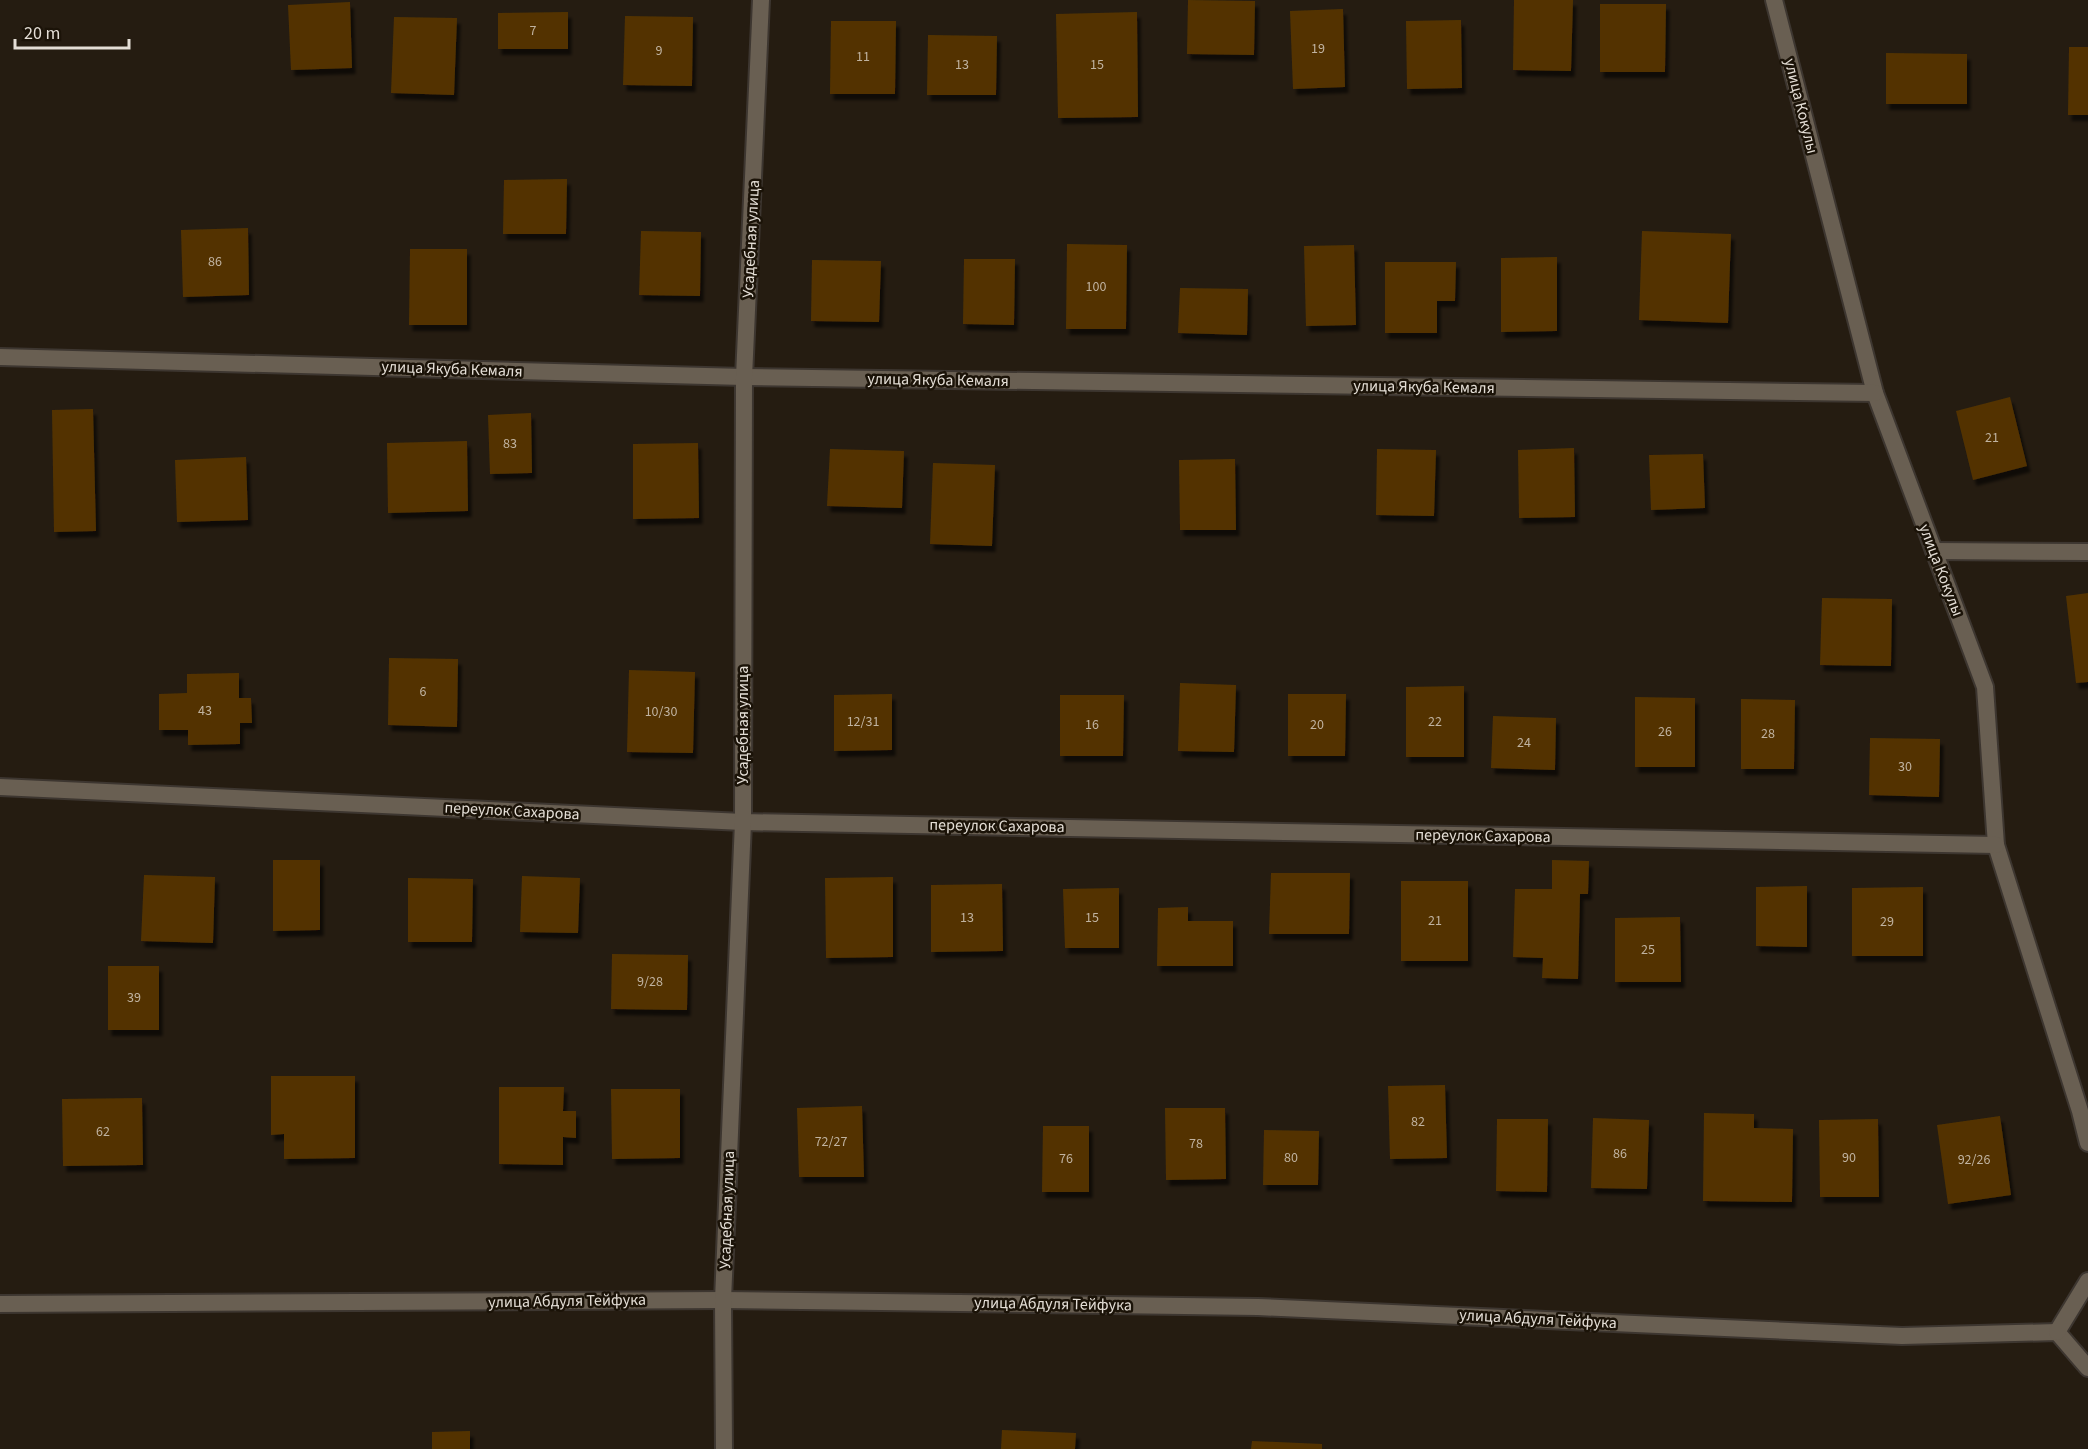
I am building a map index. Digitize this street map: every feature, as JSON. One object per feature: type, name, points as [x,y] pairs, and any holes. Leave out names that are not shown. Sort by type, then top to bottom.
[{"type":"street","name":"Усадебная улица","points":[[724,1449],[723,1299],[743,822],[744,377],[761,0]]},
{"type":"street","name":"улица Кокулы","points":[[1774,0],[1875,393],[1985,687],[1996,845],[2084,1110],[2088,1143]]},
{"type":"street","name":"улица Якуба Кемаля","points":[[0,357],[744,377],[1875,393]]},
{"type":"street","points":[[1934,551],[2088,552]]},
{"type":"street","name":"переулок Сахарова","points":[[0,787],[743,822],[1996,845]]},
{"type":"street","points":[[2088,1281],[2057,1332],[2088,1368]]},
{"type":"street","name":"улица Абдуля Тейфука","points":[[0,1304],[723,1299],[1258,1307],[1902,1336],[2057,1332]]},
{"type":"building","points":[[1188,0],[1255,1],[1254,55],[1187,54]]},
{"type":"building","points":[[1514,0],[1573,0],[1571,71],[1513,70]]},
{"type":"building","points":[[350,2],[352,68],[291,70],[288,5]]},
{"type":"building","points":[[1600,4],[1666,4],[1665,72],[1600,72]]},
{"type":"building","points":[[1343,9],[1345,87],[1293,89],[1290,11]]},
{"type":"building","points":[[568,12],[568,49],[498,49],[498,13]]},
{"type":"building","points":[[1137,12],[1138,117],[1058,118],[1056,14]]},
{"type":"building","points":[[625,16],[693,17],[692,86],[623,85]]},
{"type":"building","points":[[394,17],[457,18],[454,95],[391,93]]},
{"type":"building","points":[[1461,20],[1462,88],[1407,89],[1406,21]]},
{"type":"building","points":[[831,21],[896,21],[895,94],[830,94]]},
{"type":"building","points":[[928,35],[997,36],[996,95],[927,95]]},
{"type":"building","points":[[2069,47],[2088,47],[2088,115],[2068,115]]},
{"type":"building","points":[[1886,53],[1967,54],[1967,104],[1886,104]]},
{"type":"building","points":[[567,179],[566,234],[503,234],[504,180]]},
{"type":"building","points":[[248,228],[249,295],[183,297],[181,230]]},
{"type":"building","points":[[641,231],[701,232],[700,296],[639,295]]},
{"type":"building","points":[[1642,231],[1731,234],[1728,323],[1639,320]]},
{"type":"building","points":[[1067,244],[1127,245],[1126,329],[1066,329]]},
{"type":"building","points":[[1354,245],[1356,325],[1306,326],[1304,246]]},
{"type":"building","points":[[410,249],[467,249],[467,325],[409,325]]},
{"type":"building","points":[[1557,257],[1557,331],[1501,332],[1501,258]]},
{"type":"building","points":[[964,259],[1015,259],[1014,325],[963,324]]},
{"type":"building","points":[[812,260],[881,261],[879,322],[811,321]]},
{"type":"building","points":[[1385,262],[1456,262],[1455,301],[1437,301],[1437,333],[1385,333]]},
{"type":"building","points":[[1180,288],[1248,289],[1247,335],[1178,333]]},
{"type":"building","points":[[2010,397],[2027,466],[1973,480],[1956,411]]},
{"type":"building","points":[[93,409],[96,531],[54,532],[52,410]]},
{"type":"building","points":[[531,413],[532,473],[490,474],[488,415]]},
{"type":"building","points":[[467,441],[468,511],[388,513],[387,443]]},
{"type":"building","points":[[698,443],[699,518],[633,519],[633,444]]},
{"type":"building","points":[[1574,448],[1575,517],[1519,518],[1518,450]]},
{"type":"building","points":[[830,449],[904,451],[902,508],[827,506]]},
{"type":"building","points":[[1377,449],[1436,450],[1434,516],[1376,515]]},
{"type":"building","points":[[1703,454],[1705,508],[1651,510],[1649,455]]},
{"type":"building","points":[[246,457],[248,520],[177,522],[175,460]]},
{"type":"building","points":[[1235,459],[1236,530],[1180,530],[1179,460]]},
{"type":"building","points":[[933,463],[995,465],[992,546],[930,544]]},
{"type":"building","points":[[2088,593],[2088,682],[2076,683],[2066,596]]},
{"type":"building","points":[[1822,598],[1892,599],[1891,666],[1820,665]]},
{"type":"building","points":[[389,658],[458,659],[457,727],[388,725]]},
{"type":"building","points":[[629,670],[695,672],[693,753],[627,752]]},
{"type":"building","points":[[239,673],[239,698],[251,698],[252,723],[240,723],[240,744],[188,745],[188,730],[159,730],[159,694],[187,693],[187,674]]},
{"type":"building","points":[[1180,683],[1236,685],[1234,752],[1178,751]]},
{"type":"building","points":[[1464,686],[1464,757],[1406,757],[1406,687]]},
{"type":"building","points":[[892,694],[892,750],[834,751],[834,695]]},
{"type":"building","points":[[1288,694],[1346,694],[1345,756],[1288,756]]},
{"type":"building","points":[[1060,695],[1124,695],[1123,756],[1060,756]]},
{"type":"building","points":[[1635,697],[1695,698],[1695,767],[1635,767]]},
{"type":"building","points":[[1741,699],[1795,700],[1794,769],[1741,769]]},
{"type":"building","points":[[1493,716],[1556,718],[1555,770],[1491,768]]},
{"type":"building","points":[[1870,738],[1940,739],[1939,797],[1869,795]]},
{"type":"building","points":[[273,860],[320,860],[320,930],[273,931]]},
{"type":"building","points":[[1552,860],[1589,861],[1588,894],[1580,894],[1578,979],[1542,978],[1543,958],[1513,957],[1515,889],[1552,889]]},
{"type":"building","points":[[1271,873],[1350,873],[1349,934],[1269,934]]},
{"type":"building","points":[[144,875],[215,877],[213,943],[141,941]]},
{"type":"building","points":[[522,876],[580,878],[578,933],[520,932]]},
{"type":"building","points":[[893,877],[893,957],[826,958],[825,878]]},
{"type":"building","points":[[408,878],[473,879],[472,942],[408,942]]},
{"type":"building","points":[[1401,881],[1468,881],[1468,961],[1401,961]]},
{"type":"building","points":[[1002,884],[1003,951],[931,952],[931,885]]},
{"type":"building","points":[[1807,886],[1807,947],[1756,946],[1756,887]]},
{"type":"building","points":[[1923,887],[1923,956],[1852,956],[1852,888]]},
{"type":"building","points":[[1119,888],[1119,948],[1065,948],[1063,889]]},
{"type":"building","points":[[1188,907],[1188,921],[1233,921],[1233,966],[1157,966],[1158,908]]},
{"type":"building","points":[[1680,917],[1681,982],[1615,982],[1615,918]]},
{"type":"building","points":[[612,954],[688,955],[687,1010],[611,1009]]},
{"type":"building","points":[[108,966],[159,966],[159,1030],[108,1030]]},
{"type":"building","points":[[271,1076],[355,1076],[355,1158],[284,1159],[284,1134],[271,1135]]},
{"type":"building","points":[[1445,1085],[1447,1158],[1390,1159],[1388,1086]]},
{"type":"building","points":[[499,1087],[564,1087],[563,1111],[576,1111],[576,1138],[563,1137],[563,1165],[499,1164]]},
{"type":"building","points":[[611,1089],[680,1089],[680,1158],[612,1159]]},
{"type":"building","points":[[142,1098],[143,1165],[63,1166],[62,1099]]},
{"type":"building","points":[[862,1106],[864,1177],[799,1177],[797,1108]]},
{"type":"building","points":[[1165,1108],[1225,1108],[1226,1179],[1166,1180]]},
{"type":"building","points":[[1704,1113],[1754,1114],[1754,1128],[1793,1129],[1792,1202],[1703,1201]]},
{"type":"building","points":[[2000,1116],[2011,1195],[1948,1204],[1937,1125]]},
{"type":"building","points":[[1593,1118],[1649,1120],[1647,1189],[1591,1188]]},
{"type":"building","points":[[1497,1119],[1548,1119],[1547,1192],[1496,1191]]},
{"type":"building","points":[[1878,1119],[1879,1197],[1820,1197],[1819,1120]]},
{"type":"building","points":[[1043,1126],[1089,1126],[1089,1192],[1042,1192]]},
{"type":"building","points":[[1264,1130],[1319,1131],[1318,1185],[1263,1185]]},
{"type":"building","points":[[1002,1430],[1076,1433],[1075,1449],[1001,1449]]},
{"type":"building","points":[[470,1431],[470,1449],[432,1449],[432,1432]]},
{"type":"building","points":[[1252,1441],[1322,1444],[1322,1449],[1251,1449]]}]
